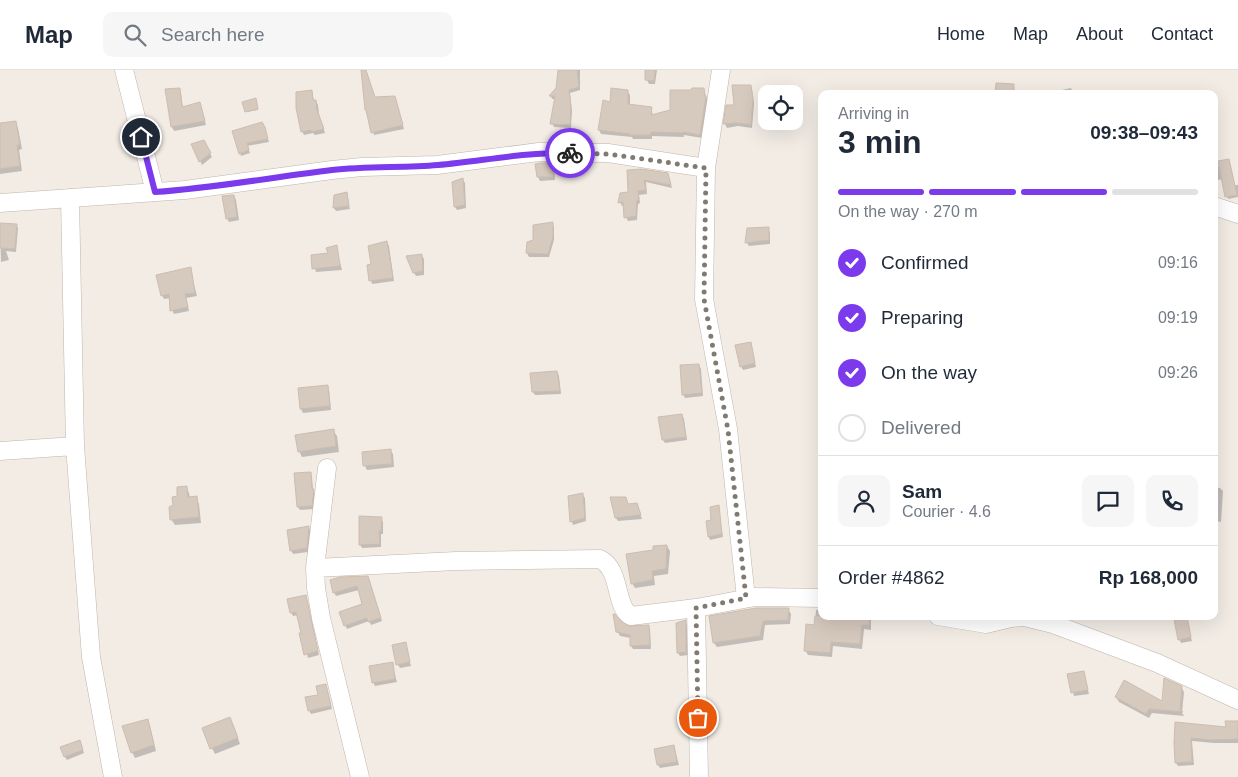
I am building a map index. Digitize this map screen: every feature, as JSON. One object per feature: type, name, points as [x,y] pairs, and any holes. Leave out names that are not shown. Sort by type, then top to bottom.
[{"type":"street","points":[[124,70],[155,192]]},
{"type":"street","points":[[721,70],[706,168],[704,299],[728,430],[746,598]]},
{"type":"street","points":[[0,203],[185,190],[332,170],[362,167],[437,165],[539,152],[608,154],[706,168]]},
{"type":"street","points":[[70,198],[75,446],[91,657],[113,777]]},
{"type":"street","points":[[1218,207],[1238,214]]},
{"type":"street","points":[[0,451],[75,446]]},
{"type":"street","points":[[327,468],[315,568],[316,588],[321,618],[360,777]]},
{"type":"street","points":[[315,568],[456,561],[600,560],[609,565],[624,610],[631,616],[696,608],[746,598],[818,598]]},
{"type":"street","points":[[696,608],[699,777]]},
{"type":"street","points":[[962,620],[986,624],[1003,620]]},
{"type":"street","points":[[1036,620],[1053,624],[1157,663],[1238,700]]},
{"type":"building","points":[[361,70],[366,70],[375,97],[395,96],[403,125],[371,133],[365,110]]},
{"type":"building","points":[[558,70],[577,70],[579,87],[569,90],[571,107],[570,125],[550,124],[555,96],[549,96],[556,88]]},
{"type":"building","points":[[645,70],[655,70],[654,81],[645,80]]},
{"type":"building","points":[[996,83],[1014,84],[1014,90],[995,90]]},
{"type":"building","points":[[732,85],[751,85],[753,99],[751,125],[723,124],[726,105],[734,105]]},
{"type":"building","points":[[180,88],[182,107],[200,102],[205,121],[171,127],[165,89]]},
{"type":"building","points":[[611,88],[628,90],[628,104],[652,107],[651,115],[670,110],[670,90],[704,88],[706,96],[700,135],[683,132],[651,132],[651,135],[630,135],[598,130],[603,100],[610,102]]},
{"type":"building","points":[[312,90],[313,100],[316,100],[317,110],[324,129],[301,132],[296,108],[296,92]]},
{"type":"building","points":[[256,98],[258,109],[245,112],[242,102]]},
{"type":"building","points":[[16,121],[20,145],[17,145],[20,166],[0,169],[0,123]]},
{"type":"building","points":[[262,122],[268,139],[247,143],[249,150],[239,154],[232,131]]},
{"type":"building","points":[[204,140],[211,153],[199,162],[191,144]]},
{"type":"building","points":[[1229,159],[1237,195],[1225,197],[1218,161]]},
{"type":"building","points":[[552,163],[554,177],[537,177],[535,164]]},
{"type":"building","points":[[641,169],[668,173],[671,185],[644,180],[646,190],[638,191],[639,200],[637,200],[636,216],[624,218],[623,202],[618,203],[620,193],[628,192],[627,170]]},
{"type":"building","points":[[463,178],[465,205],[454,207],[452,182]]},
{"type":"building","points":[[347,192],[349,206],[333,208],[334,195]]},
{"type":"building","points":[[234,195],[237,217],[226,219],[222,196]]},
{"type":"building","points":[[553,222],[553,236],[548,254],[526,253],[527,242],[533,240],[533,225]]},
{"type":"building","points":[[0,223],[17,224],[15,249],[0,248]]},
{"type":"building","points":[[769,227],[769,240],[745,243],[747,228]]},
{"type":"building","points":[[387,241],[393,278],[369,281],[367,265],[371,264],[368,246]]},
{"type":"building","points":[[337,245],[340,266],[312,269],[311,255],[328,253],[326,248]]},
{"type":"building","points":[[422,254],[423,271],[413,273],[406,256]]},
{"type":"building","points":[[191,267],[195,293],[185,294],[188,307],[170,311],[169,294],[161,296],[156,275]]},
{"type":"building","points":[[751,342],[755,363],[740,367],[735,345]]},
{"type":"building","points":[[699,364],[702,393],[682,395],[680,365]]},
{"type":"building","points":[[557,371],[560,391],[532,392],[530,373]]},
{"type":"building","points":[[328,385],[330,406],[300,409],[298,388]]},
{"type":"building","points":[[682,414],[686,437],[662,440],[658,417]]},
{"type":"building","points":[[334,429],[336,446],[298,452],[295,435]]},
{"type":"building","points":[[391,449],[392,464],[363,466],[362,452]]},
{"type":"building","points":[[311,472],[312,489],[314,489],[312,506],[297,507],[294,473]]},
{"type":"building","points":[[187,486],[188,497],[197,496],[199,517],[170,520],[169,507],[173,505],[172,497],[177,496],[177,487]]},
{"type":"building","points":[[583,493],[585,518],[570,522],[568,496]]},
{"type":"building","points":[[610,497],[626,497],[628,504],[637,503],[641,515],[615,518]]},
{"type":"building","points":[[719,505],[722,534],[708,537],[706,521],[711,520],[710,507]]},
{"type":"building","points":[[359,516],[382,517],[381,531],[379,531],[380,544],[359,545]]},
{"type":"building","points":[[309,526],[307,548],[290,551],[287,530]]},
{"type":"building","points":[[667,545],[666,569],[652,571],[653,580],[631,584],[626,554],[653,550],[653,546]]},
{"type":"building","points":[[368,576],[381,618],[368,622],[367,618],[344,626],[339,612],[362,604],[357,586],[333,593],[330,580],[340,577]]},
{"type":"building","points":[[306,595],[318,651],[304,655],[296,612],[290,613],[287,599]]},
{"type":"building","points":[[756,608],[789,608],[788,620],[763,621],[760,636],[713,643],[709,616]]},
{"type":"building","points":[[613,614],[628,626],[649,625],[650,645],[630,646],[630,635],[616,632]]},
{"type":"building","points":[[815,616],[818,616],[818,620],[869,620],[869,625],[862,625],[860,644],[831,642],[830,653],[804,651],[806,624],[814,625]]},
{"type":"building","points":[[686,620],[686,652],[677,653],[676,623]]},
{"type":"building","points":[[1174,620],[1188,620],[1191,637],[1178,640]]},
{"type":"building","points":[[406,642],[410,662],[396,665],[392,645]]},
{"type":"building","points":[[393,662],[395,679],[372,683],[369,666]]},
{"type":"building","points":[[1084,671],[1088,690],[1071,693],[1067,674]]},
{"type":"building","points":[[1164,678],[1182,686],[1180,710],[1183,712],[1149,709],[1146,714],[1115,697],[1124,680],[1162,701]]},
{"type":"building","points":[[326,684],[331,706],[308,711],[305,697],[318,695],[316,686]]},
{"type":"building","points":[[230,717],[238,738],[210,749],[202,728]]},
{"type":"building","points":[[148,719],[154,745],[131,753],[122,726]]},
{"type":"building","points":[[1225,721],[1238,721],[1238,739],[1211,740],[1191,738],[1192,762],[1175,763],[1175,722],[1226,727]]},
{"type":"building","points":[[80,740],[83,750],[64,757],[60,747]]},
{"type":"building","points":[[674,745],[677,762],[657,765],[654,749]]},
{"type":"way so far","points":[[570,153],[608,154],[706,168],[704,299],[728,430],[746,598],[696,608],[698,718]]},
{"type":"route","points":[[141,137],[155,192],[185,190],[362,167],[437,165],[539,152],[570,153]]}]
